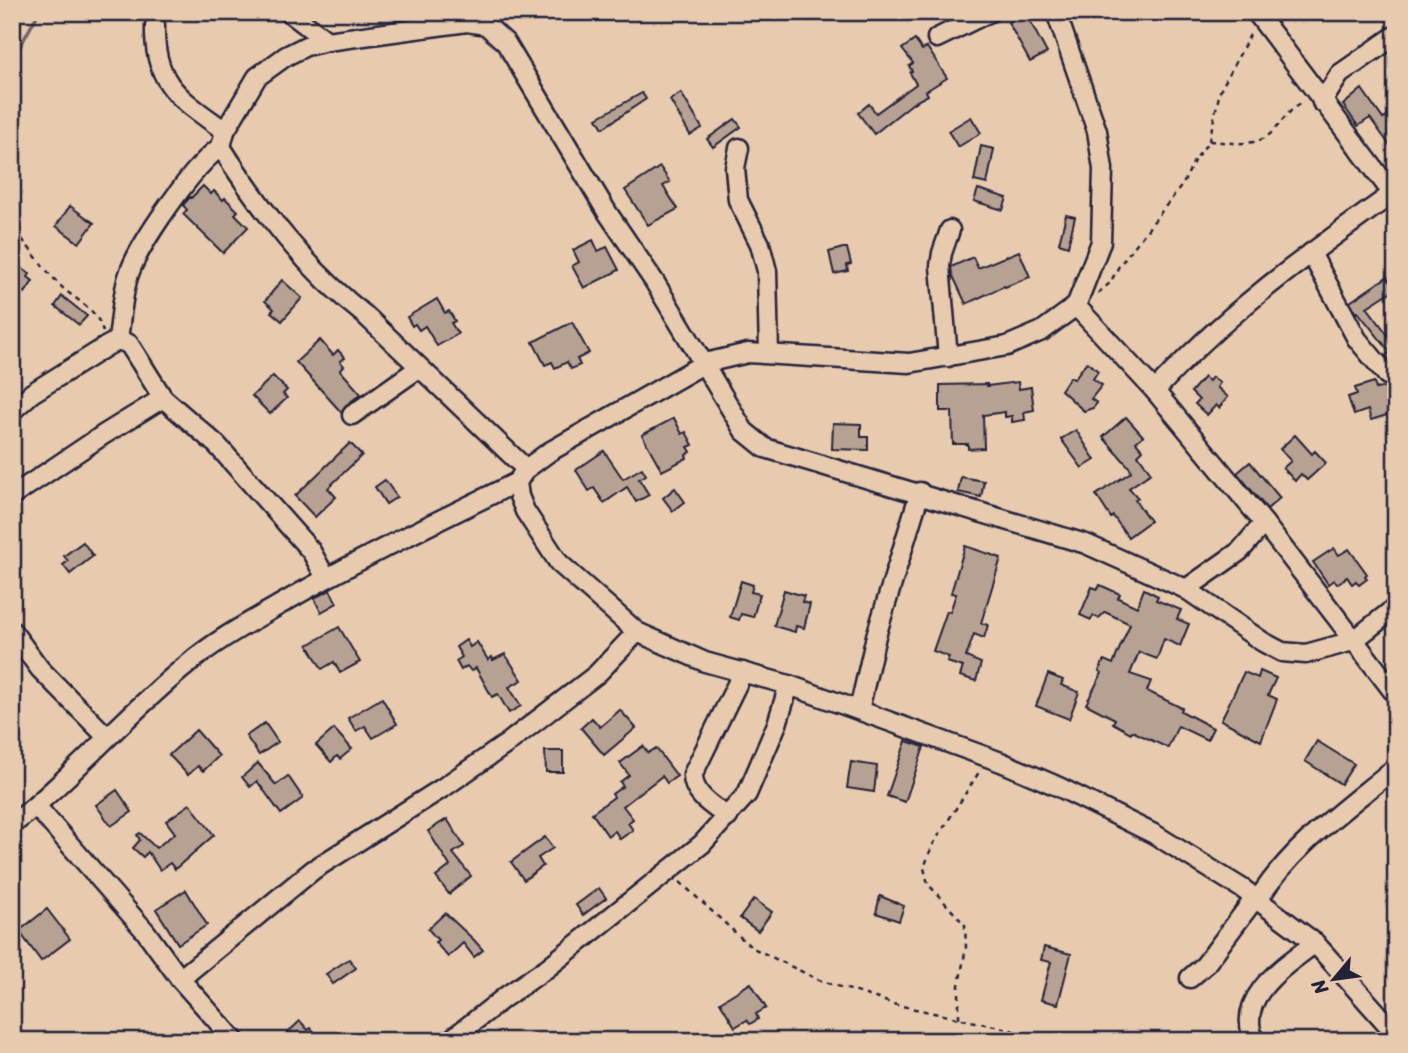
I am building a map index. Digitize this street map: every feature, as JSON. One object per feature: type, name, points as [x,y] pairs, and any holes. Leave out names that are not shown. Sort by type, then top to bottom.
[{"type":"street","points":[[289,12],[327,41]]},
{"type":"street","points":[[937,38],[990,12]]},
{"type":"street","points":[[12,825],[36,806],[188,663],[239,628],[326,578],[522,475],[549,452],[705,363],[748,353],[909,363],[1007,346],[1042,331],[1077,303],[1101,242],[1103,169],[1097,131],[1056,12]]},
{"type":"street","points":[[1156,391],[1186,356],[1253,297],[1393,191],[1319,98],[1258,14]]},
{"type":"street","points":[[113,343],[128,277],[136,257],[195,169],[223,139],[257,77],[286,56],[306,46],[327,41],[467,22],[486,25],[506,43],[607,212],[705,363],[744,431],[765,447],[1086,544],[1186,589],[1282,652],[1306,653],[1353,641],[1396,607]]},
{"type":"street","points":[[155,25],[154,48],[159,69],[183,100],[223,139],[247,187],[296,249],[344,299],[366,316],[419,368],[522,475]]},
{"type":"street","points":[[1319,98],[1340,74],[1396,35]]},
{"type":"street","points":[[739,148],[735,168],[738,200],[760,244],[767,271],[769,354]]},
{"type":"street","points":[[948,356],[940,267],[950,230]]},
{"type":"street","points":[[1311,253],[1357,339],[1387,375]]},
{"type":"street","points":[[1077,303],[1156,391],[1264,523],[1396,695]]},
{"type":"street","points":[[12,411],[32,393],[113,343],[129,344],[163,398],[217,445],[311,551],[326,578]]},
{"type":"street","points":[[352,415],[419,368]]},
{"type":"street","points":[[12,496],[163,398]]},
{"type":"street","points":[[522,475],[519,496],[525,511],[559,563],[637,632],[705,662],[789,685],[989,757],[1057,786],[1154,834],[1257,899],[1315,943],[1396,1034]]},
{"type":"street","points":[[859,710],[876,636],[920,492]]},
{"type":"street","points":[[1186,589],[1240,551],[1264,523]]},
{"type":"street","points":[[12,631],[40,669],[107,737]]},
{"type":"street","points":[[180,979],[313,870],[505,745],[597,674],[637,632]]},
{"type":"street","points":[[727,817],[700,796],[693,774],[743,672]]},
{"type":"street","points":[[449,1041],[547,968],[702,844],[747,794],[778,724],[789,685]]},
{"type":"street","points":[[1190,978],[1205,965],[1271,879],[1315,835],[1396,767]]},
{"type":"street","points":[[36,806],[146,932],[180,979],[235,1041]]},
{"type":"street","points":[[1255,1041],[1249,1018],[1251,1006],[1261,990],[1286,964],[1315,943]]},
{"type":"path","points":[[1077,303],[1094,296],[1110,283],[1119,266],[1183,184],[1209,141],[1220,91],[1258,14]]},
{"type":"path","points":[[1209,141],[1252,143],[1271,134],[1288,111],[1319,98]]},
{"type":"path","points":[[22,239],[58,284],[92,310],[113,343]]},
{"type":"path","points":[[959,1018],[958,985],[965,947],[965,925],[928,884],[924,868],[932,846],[989,757]]},
{"type":"path","points":[[671,870],[684,888],[751,947],[819,980],[897,1005],[1008,1029],[1038,1041]]},
{"type":"building","points":[[1025,12],[1047,53],[1030,62],[1008,22]]},
{"type":"building","points":[[915,40],[922,50],[927,47],[947,78],[926,91],[928,95],[913,103],[874,134],[858,113],[869,104],[876,113],[916,84],[909,66],[913,63],[902,49]]},
{"type":"building","points":[[1362,89],[1383,119],[1396,110],[1396,154],[1370,118],[1358,126],[1343,105]]},
{"type":"building","points":[[642,93],[646,99],[603,128],[597,118]]},
{"type":"building","points":[[681,93],[702,128],[690,135],[670,100]]},
{"type":"building","points":[[971,117],[981,133],[958,147],[948,131]]},
{"type":"building","points":[[735,119],[741,127],[713,147],[707,139]]},
{"type":"building","points":[[981,146],[994,149],[987,184],[974,181]]},
{"type":"building","points":[[660,167],[670,182],[663,186],[678,209],[648,225],[625,190]]},
{"type":"building","points":[[203,186],[211,194],[214,191],[223,200],[225,198],[238,211],[235,214],[248,227],[223,253],[183,214],[187,210],[183,205]]},
{"type":"building","points":[[978,189],[1007,198],[1003,210],[974,201]]},
{"type":"building","points":[[70,206],[94,223],[79,243],[56,226]]},
{"type":"building","points":[[1066,215],[1075,217],[1068,246],[1059,243]]},
{"type":"building","points":[[593,240],[598,251],[607,247],[619,270],[584,288],[572,266],[579,262],[573,250]]},
{"type":"building","points":[[847,248],[851,264],[847,265],[848,271],[834,274],[829,252]]},
{"type":"building","points":[[1019,251],[1030,277],[966,304],[951,267],[973,257],[978,268]]},
{"type":"building","points":[[18,266],[30,274],[28,277],[33,281],[12,305],[12,274]]},
{"type":"building","points":[[1387,277],[1395,289],[1367,307],[1391,339],[1396,334],[1396,368],[1386,356],[1390,352],[1358,312],[1356,313],[1350,302]]},
{"type":"building","points":[[282,280],[302,298],[282,321],[271,312],[274,309],[265,301]]},
{"type":"building","points":[[62,296],[87,316],[79,325],[55,306]]},
{"type":"building","points":[[437,299],[445,313],[449,311],[455,321],[451,323],[458,334],[437,346],[425,326],[419,330],[415,324],[412,326],[407,317]]},
{"type":"building","points":[[572,322],[589,353],[577,359],[580,365],[571,369],[567,362],[555,368],[552,362],[545,365],[533,342]]},
{"type":"building","points":[[320,340],[333,355],[338,350],[345,358],[340,361],[344,366],[340,370],[361,394],[341,412],[296,362]]},
{"type":"building","points":[[1087,362],[1098,371],[1093,379],[1102,385],[1091,399],[1097,403],[1093,408],[1084,411],[1061,390],[1070,377],[1074,379]]},
{"type":"building","points":[[273,376],[287,390],[283,394],[287,398],[270,414],[252,396]]},
{"type":"building","points":[[1204,377],[1209,381],[1212,377],[1220,383],[1217,387],[1228,397],[1219,408],[1216,405],[1207,415],[1195,404],[1199,400],[1191,392]]},
{"type":"building","points":[[1018,382],[1019,389],[1031,387],[1034,410],[1024,412],[1025,420],[1012,422],[1012,416],[1005,417],[1005,412],[983,415],[984,448],[968,449],[968,444],[953,444],[952,411],[940,411],[940,385],[987,386]]},
{"type":"building","points":[[1374,382],[1376,389],[1390,386],[1396,403],[1388,407],[1390,414],[1371,420],[1368,410],[1354,415],[1348,397],[1357,394],[1355,388]]},
{"type":"building","points":[[1126,417],[1143,436],[1136,442],[1143,450],[1138,455],[1151,473],[1129,488],[1138,498],[1135,500],[1150,521],[1128,537],[1096,495],[1131,472],[1103,437]]},
{"type":"building","points":[[674,418],[682,434],[686,432],[693,445],[688,447],[691,452],[686,455],[687,458],[662,471],[642,435]]},
{"type":"building","points":[[833,423],[861,424],[861,437],[868,437],[868,450],[832,449]]},
{"type":"building","points":[[1076,430],[1095,460],[1082,468],[1061,439]]},
{"type":"building","points":[[1295,435],[1312,454],[1315,451],[1326,463],[1307,480],[1301,474],[1295,481],[1283,468],[1291,461],[1280,449]]},
{"type":"building","points":[[350,443],[362,455],[328,488],[336,497],[315,517],[295,496]]},
{"type":"building","points":[[604,451],[623,479],[642,468],[646,475],[639,479],[649,495],[636,502],[627,487],[604,503],[594,488],[589,491],[576,470]]},
{"type":"building","points":[[1250,462],[1280,498],[1267,509],[1237,473]]},
{"type":"building","points":[[961,477],[984,481],[981,497],[958,492]]},
{"type":"building","points":[[385,480],[397,497],[386,504],[375,487]]},
{"type":"building","points":[[675,488],[685,502],[673,511],[663,498]]},
{"type":"building","points":[[83,542],[93,556],[70,574],[63,565],[68,561],[64,556]]},
{"type":"building","points":[[965,546],[1001,558],[981,623],[988,625],[984,638],[974,634],[966,657],[981,663],[976,681],[960,676],[963,667],[947,662],[949,657],[933,651],[956,594],[951,593]]},
{"type":"building","points":[[1334,548],[1339,555],[1349,549],[1367,574],[1367,579],[1359,585],[1356,581],[1352,584],[1347,577],[1337,584],[1334,580],[1328,584],[1313,562]]},
{"type":"building","points":[[741,581],[753,585],[751,592],[760,594],[753,617],[741,614],[739,620],[730,617]]},
{"type":"building","points":[[1100,585],[1120,594],[1118,598],[1137,607],[1144,589],[1158,596],[1156,600],[1181,610],[1177,619],[1189,624],[1180,646],[1164,639],[1157,659],[1139,652],[1130,674],[1151,681],[1147,691],[1182,708],[1181,711],[1213,728],[1207,740],[1178,726],[1168,748],[1132,731],[1131,733],[1113,723],[1115,719],[1086,704],[1102,673],[1099,671],[1104,660],[1113,664],[1130,624],[1105,612],[1099,618],[1093,616],[1091,620],[1080,615],[1092,587],[1098,589]]},
{"type":"building","points":[[330,590],[337,603],[321,612],[314,598]]},
{"type":"building","points":[[784,590],[804,596],[802,602],[810,604],[804,628],[796,626],[795,632],[774,626]]},
{"type":"building","points":[[339,627],[360,662],[340,673],[334,662],[322,669],[308,645]]},
{"type":"building","points":[[466,640],[470,647],[477,642],[488,660],[505,654],[522,680],[509,687],[521,706],[509,713],[498,694],[492,697],[476,668],[471,671],[467,666],[461,670],[456,661],[462,657],[456,647]]},
{"type":"building","points":[[1260,671],[1276,678],[1268,695],[1277,699],[1261,741],[1221,720],[1244,672],[1258,678]]},
{"type":"building","points":[[1048,674],[1063,680],[1061,685],[1079,692],[1069,719],[1036,706]]},
{"type":"building","points":[[382,698],[397,724],[373,738],[365,726],[356,731],[348,718]]},
{"type":"building","points":[[620,710],[636,728],[604,755],[581,728],[592,718],[600,727]]},
{"type":"building","points":[[265,723],[278,742],[259,755],[246,736]]},
{"type":"building","points":[[334,729],[352,749],[340,759],[337,756],[331,762],[316,745]]},
{"type":"building","points":[[196,730],[219,756],[203,771],[198,766],[188,775],[169,755]]},
{"type":"building","points":[[906,741],[924,747],[905,802],[887,796]]},
{"type":"building","points":[[1317,741],[1354,764],[1341,784],[1305,761]]},
{"type":"building","points":[[643,746],[648,753],[656,748],[677,776],[667,783],[662,776],[623,806],[633,819],[628,823],[633,830],[620,839],[615,831],[608,836],[592,813],[614,797],[612,794],[623,786],[620,782],[629,775],[620,763]]},
{"type":"building","points":[[545,751],[563,751],[563,772],[546,772]]},
{"type":"building","points":[[851,762],[877,766],[874,792],[847,788]]},
{"type":"building","points":[[258,763],[276,785],[288,776],[303,798],[281,814],[257,781],[250,787],[242,777]]},
{"type":"building","points":[[117,790],[132,812],[111,826],[96,805]]},
{"type":"building","points":[[190,804],[214,835],[175,869],[170,863],[160,870],[148,852],[143,857],[133,848],[140,840],[137,835],[140,833],[156,848],[175,833],[166,821]]},
{"type":"building","points":[[447,819],[464,846],[453,853],[471,876],[449,894],[436,877],[450,866],[428,831]]},
{"type":"building","points":[[545,837],[553,848],[538,858],[543,866],[524,880],[511,862]]},
{"type":"building","points":[[599,888],[606,898],[583,915],[576,905]]},
{"type":"building","points":[[186,890],[207,925],[178,944],[156,909]]},
{"type":"building","points":[[880,896],[904,906],[899,921],[876,913]]},
{"type":"building","points":[[754,899],[772,912],[758,931],[740,918]]},
{"type":"building","points":[[47,909],[70,939],[41,961],[19,931]]},
{"type":"building","points":[[445,913],[483,950],[474,957],[463,943],[448,957],[428,929]]},
{"type":"building","points":[[1044,947],[1071,954],[1058,1004],[1041,1000],[1051,962],[1041,960]]},
{"type":"building","points":[[349,959],[356,968],[333,984],[326,974]]},
{"type":"building","points":[[751,983],[766,1008],[756,1014],[758,1019],[750,1024],[747,1020],[735,1027],[720,1002]]},
{"type":"building","points":[[300,1021],[308,1030],[311,1028],[322,1041],[293,1041],[287,1033]]},
{"type":"waterway","points":[[12,61],[39,12]]}]
